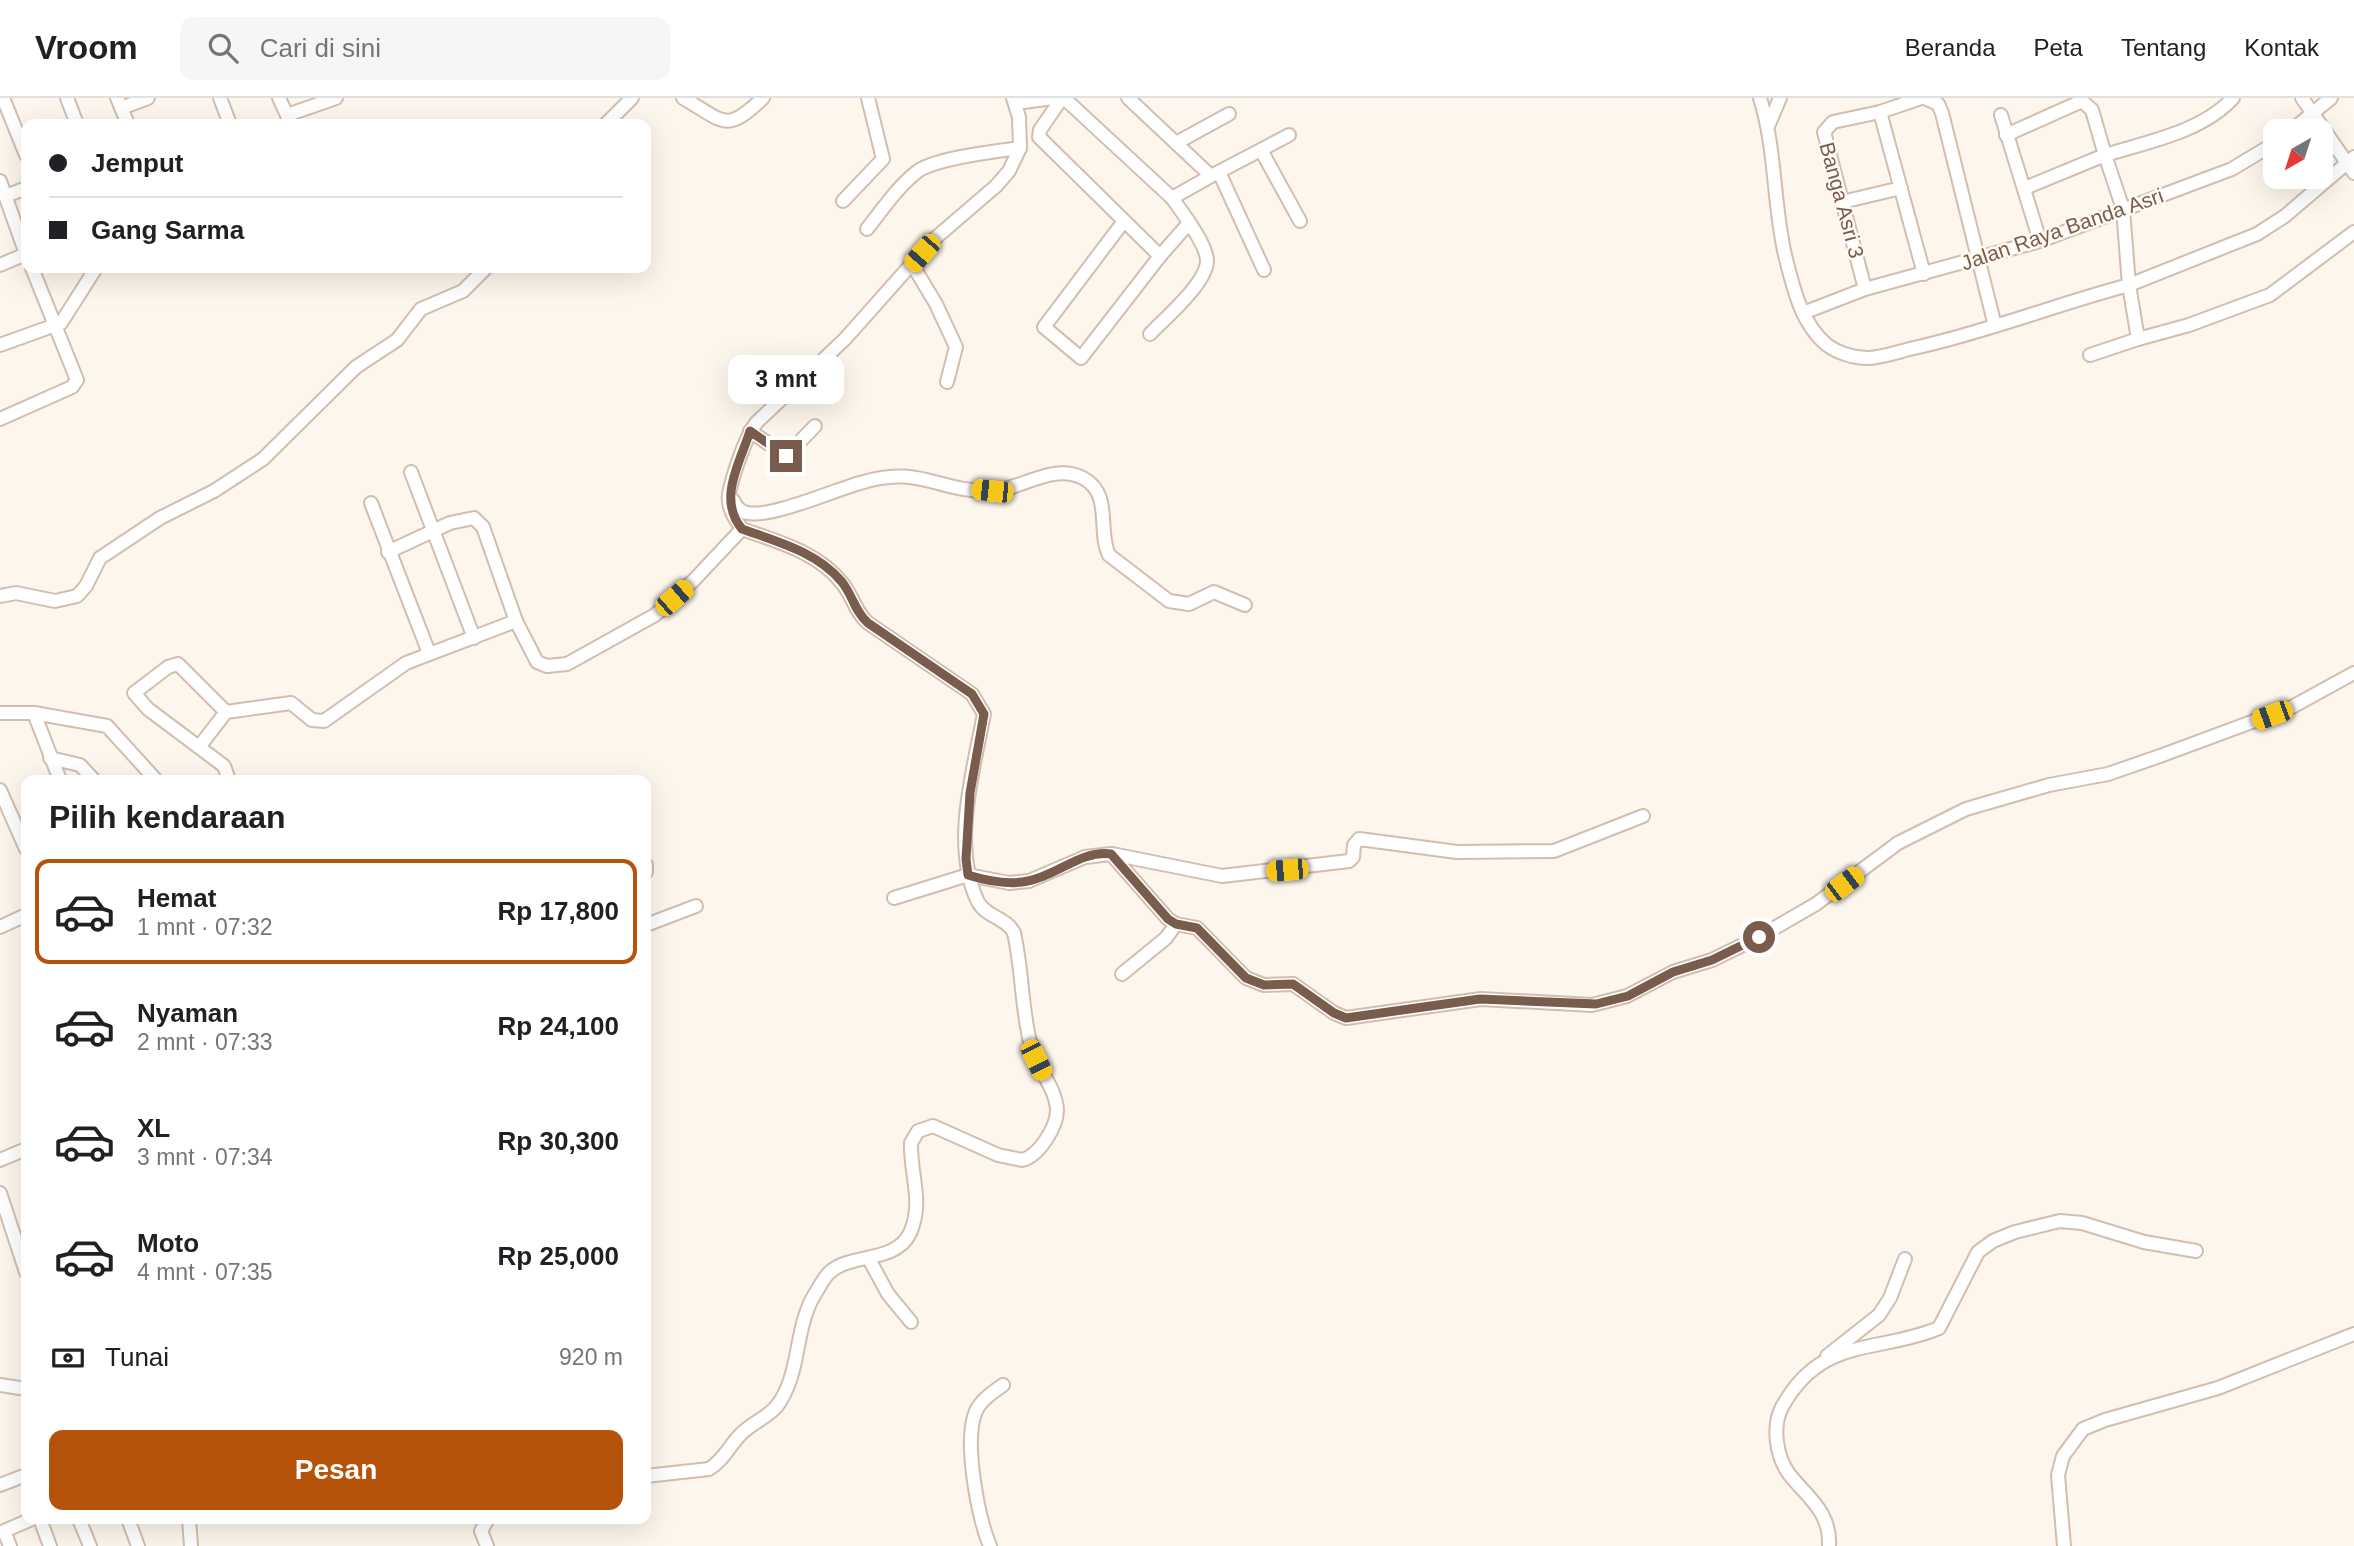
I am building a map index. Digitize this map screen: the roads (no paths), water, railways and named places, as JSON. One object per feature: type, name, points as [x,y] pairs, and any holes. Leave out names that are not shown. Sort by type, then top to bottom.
[{"type":"street","points":[[3,98],[21,143]]},
{"type":"street","points":[[67,98],[75,119]]},
{"type":"street","points":[[119,103],[148,98]]},
{"type":"street","points":[[220,98],[226,119]]},
{"type":"street","points":[[279,98],[289,119],[336,98]]},
{"type":"street","points":[[611,119],[632,98]]},
{"type":"street","points":[[683,98],[722,121],[732,122],[738,121],[763,98]]},
{"type":"street","points":[[843,201],[883,159],[868,98]]},
{"type":"street","points":[[651,1475],[709,1469],[718,1464],[740,1434],[768,1415],[780,1402],[792,1379],[800,1324],[816,1292],[831,1272],[898,1246],[910,1233],[918,1193],[911,1143],[918,1131],[933,1126],[998,1155],[1022,1160],[1036,1152],[1055,1122],[1054,1098],[1033,1051],[1024,1014],[1014,933],[1011,927],[981,906],[968,875],[967,822],[984,714],[980,703],[972,694],[868,623],[859,614],[840,580],[816,559],[742,529],[734,519],[729,494],[750,431],[845,339],[932,241],[996,186],[1014,164],[1020,148],[1015,100],[1053,98]]},
{"type":"street","points":[[1150,334],[1196,286],[1206,267],[1207,258],[1172,198],[1063,98],[1040,130],[1039,137],[1160,256]]},
{"type":"street","points":[[1128,98],[1176,143],[1215,174],[1264,270]]},
{"type":"street","points":[[1760,98],[1769,124],[1772,180],[1783,243],[1802,313],[1810,327],[1828,346],[1846,355],[1869,358],[1940,343],[2129,285],[2257,234],[2285,216],[2350,160]]},
{"type":"street","points":[[1769,124],[1780,98]]},
{"type":"street","name":"Banga Asri 3","points":[[1865,289],[1823,136],[1825,128],[1833,122],[1880,112],[1923,98],[1938,104],[1942,113],[1996,326]]},
{"type":"street","points":[[2025,188],[2105,155],[2196,124],[2225,107],[2233,98]]},
{"type":"street","points":[[2302,98],[2350,160],[2354,173]]},
{"type":"street","points":[[2308,119],[2331,98]]},
{"type":"street","points":[[2006,135],[2082,101],[2092,110],[2123,209],[2129,285],[2138,339]]},
{"type":"street","points":[[1880,112],[1924,274]]},
{"type":"street","points":[[1176,143],[1229,114]]},
{"type":"street","points":[[2001,114],[2040,241]]},
{"type":"street","points":[[1172,198],[1289,135]]},
{"type":"street","points":[[867,229],[897,191],[922,169],[976,154],[1020,148]]},
{"type":"street","points":[[1261,150],[1300,221]]},
{"type":"street","name":"Jalan Raya Banda Asri","points":[[1802,313],[1865,289],[1979,260],[2040,241],[2232,169],[2263,150]]},
{"type":"street","points":[[0,181],[21,239]]},
{"type":"street","points":[[1842,202],[1901,188]]},
{"type":"street","points":[[6,195],[21,190]]},
{"type":"street","points":[[1124,221],[1044,327],[1081,358],[1189,223]]},
{"type":"street","points":[[2090,355],[2189,326],[2270,295],[2354,232]]},
{"type":"street","points":[[0,265],[21,256]]},
{"type":"street","points":[[912,264],[936,304],[956,347],[947,382]]},
{"type":"street","points":[[0,418],[75,383],[77,377],[34,273]]},
{"type":"street","points":[[0,345],[66,318],[93,273]]},
{"type":"street","points":[[0,596],[16,593],[55,601],[76,596],[86,586],[100,558],[160,518],[214,491],[263,459],[356,367],[397,340],[421,309],[463,290],[481,273]]},
{"type":"street","points":[[750,431],[786,456],[815,426]]},
{"type":"street","points":[[411,472],[474,638]]},
{"type":"street","points":[[729,494],[740,510],[751,514],[783,508],[876,478],[897,475],[992,491],[1062,473],[1084,478],[1101,500],[1109,555],[1161,597],[1189,604],[1214,592],[1245,605]]},
{"type":"street","points":[[371,503],[429,653]]},
{"type":"street","points":[[388,552],[468,517],[479,521],[508,592],[516,621],[537,662],[547,666],[568,664],[655,615],[692,582],[742,529]]},
{"type":"street","points":[[199,747],[226,712],[291,703],[312,720],[324,721],[406,663],[516,621]]},
{"type":"street","points":[[226,712],[178,664],[168,667],[134,694],[148,709],[224,766],[227,775]]},
{"type":"street","points":[[1111,854],[1176,924],[1197,928],[1246,978],[1264,985],[1293,984],[1334,1013],[1346,1018],[1480,999],[1596,1004],[1628,996],[1673,972],[1712,960],[1759,937],[1816,904],[1898,843],[1966,809],[2049,785],[2108,774],[2160,756],[2292,707],[2354,673]]},
{"type":"street","points":[[0,713],[34,713],[107,726],[150,775]]},
{"type":"street","points":[[34,713],[58,775]]},
{"type":"street","points":[[50,758],[80,765],[89,775]]},
{"type":"street","points":[[0,790],[21,838]]},
{"type":"street","points":[[894,898],[968,875],[1009,883],[1029,881],[1085,856],[1111,854],[1227,875],[1349,861],[1353,858],[1354,845],[1359,839],[1462,852],[1554,851],[1643,816]]},
{"type":"street","points":[[651,923],[696,906]]},
{"type":"street","points":[[0,927],[21,917]]},
{"type":"street","points":[[1122,974],[1166,938],[1176,924]]},
{"type":"street","points":[[0,1160],[21,1151]]},
{"type":"street","points":[[0,1193],[21,1257]]},
{"type":"street","points":[[1819,1363],[1861,1347],[1939,1328],[1978,1252],[1993,1241],[2015,1232],[2060,1221],[2082,1223],[2144,1242],[2196,1251]]},
{"type":"street","points":[[869,1259],[888,1294],[911,1322]]},
{"type":"street","points":[[1829,1546],[1830,1530],[1825,1518],[1786,1468],[1776,1428],[1786,1401],[1819,1363],[1879,1315],[1905,1259]]},
{"type":"street","points":[[2064,1546],[2058,1475],[2063,1456],[2082,1429],[2218,1388],[2354,1335]]},
{"type":"street","points":[[0,1385],[21,1388]]},
{"type":"street","points":[[990,1546],[973,1463],[971,1428],[977,1408],[1003,1385]]},
{"type":"street","points":[[0,1485],[21,1477]]},
{"type":"street","points":[[9,1546],[1,1528],[21,1522]]},
{"type":"street","points":[[42,1524],[50,1546]]},
{"type":"street","points":[[81,1524],[90,1546]]},
{"type":"street","points":[[130,1524],[138,1546]]},
{"type":"street","points":[[189,1524],[191,1546]]},
{"type":"street","points":[[485,1524],[481,1531],[487,1546]]}]
